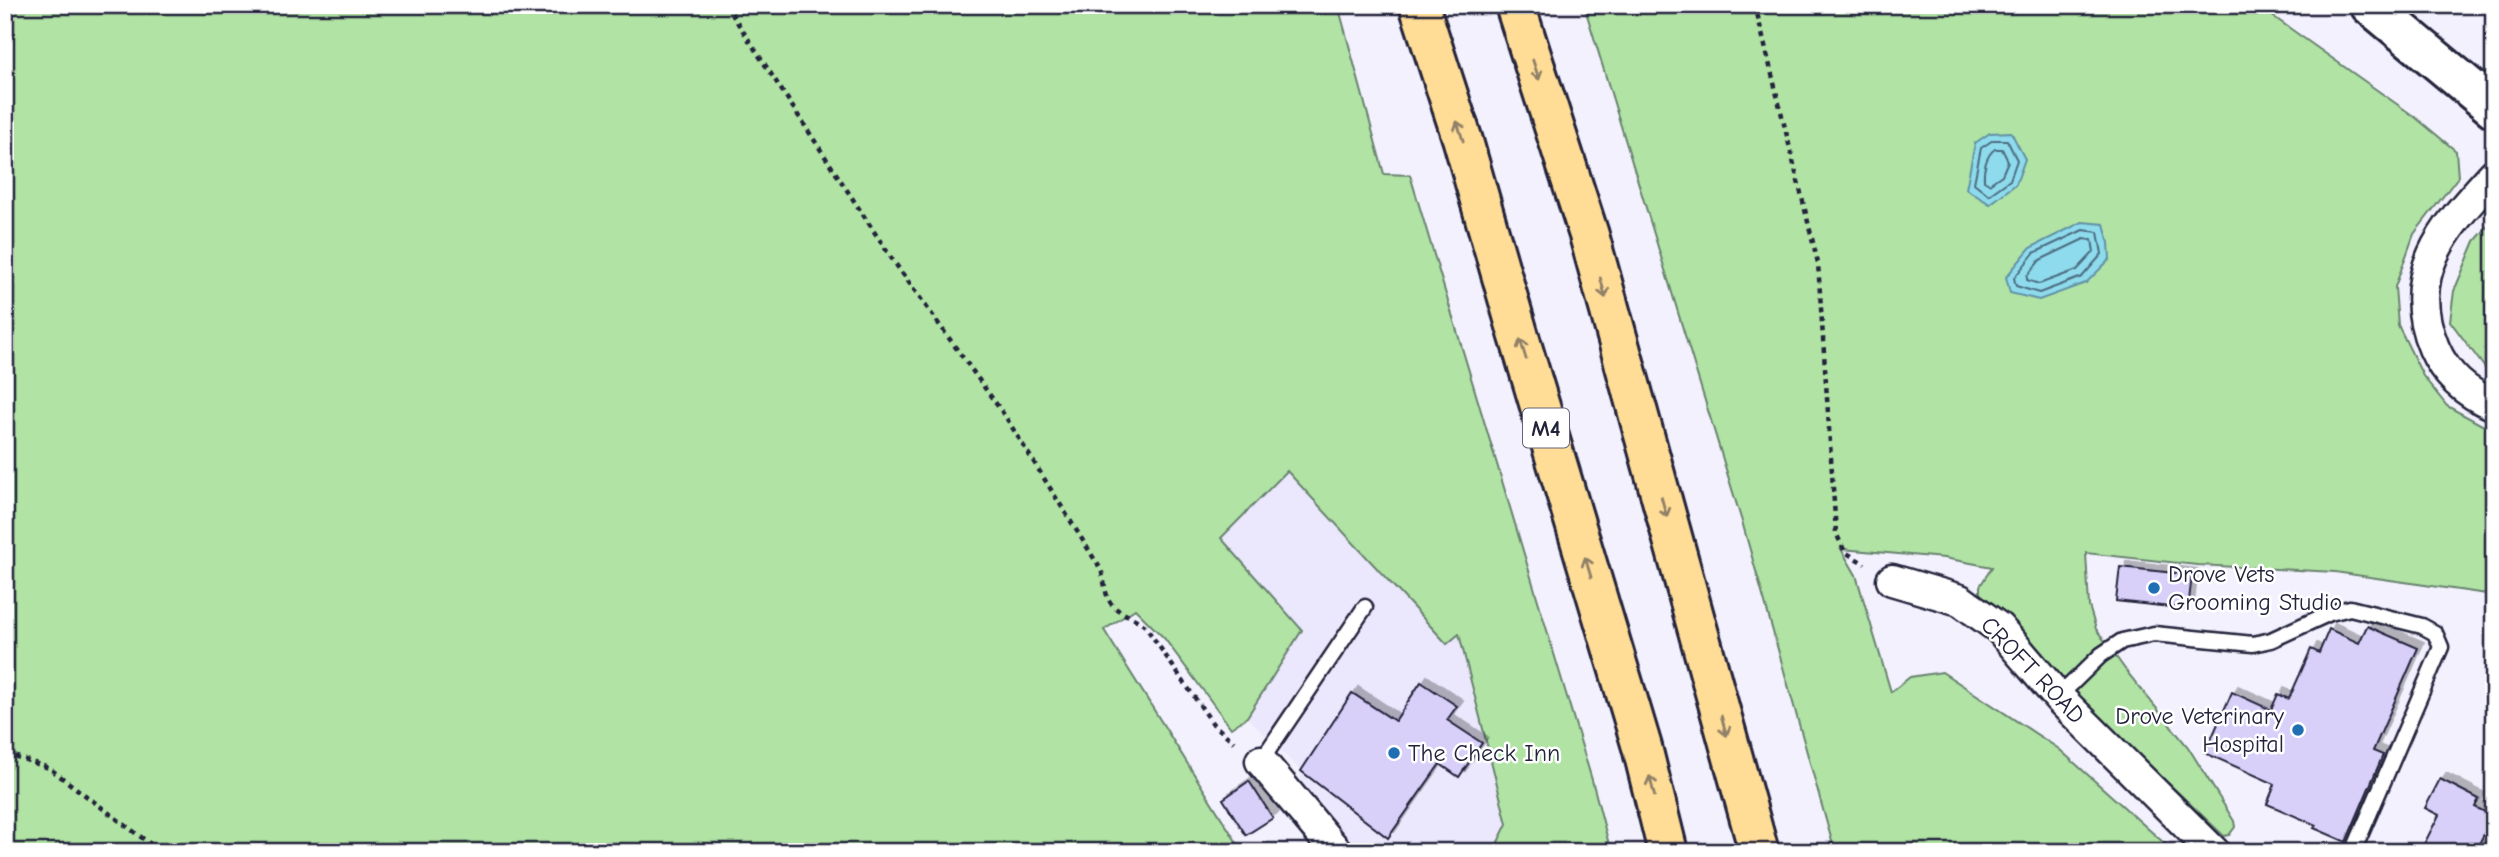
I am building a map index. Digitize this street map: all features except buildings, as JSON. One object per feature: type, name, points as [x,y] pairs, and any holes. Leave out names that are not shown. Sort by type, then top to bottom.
[{"type":"highway","name":"M4","points":[[1419,5],[1464,141],[1518,334],[1642,747],[1668,852]]},
{"type":"highway","points":[[1515,5],[1589,235],[1759,852]]},
{"type":"main road","points":[[2369,9],[2494,108]]},
{"type":"street","points":[[2494,174],[2454,219],[2440,240],[2426,273],[2422,304],[2430,338],[2446,371],[2465,390],[2494,405]]},
{"type":"street","name":"CROFT ROAD","points":[[1892,580],[1960,600],[1999,628],[2058,697],[2214,852]]},
{"type":"street","points":[[1261,761],[1337,852]]},
{"type":"lane","points":[[1261,761],[1365,607]]},
{"type":"lane","points":[[2058,697],[2101,655],[2122,641],[2154,634],[2253,644],[2271,640],[2330,613],[2350,608],[2422,626],[2435,633],[2441,648],[2353,852]]},
{"type":"path","points":[[726,5],[892,259],[1026,448],[1100,568],[1107,597],[1113,607],[1136,618],[1145,626],[1213,724],[1261,761]]},
{"type":"path","points":[[1755,5],[1818,263],[1836,533],[1845,552],[1892,580]]},
{"type":"path","points":[[5,753],[49,768],[161,852]]},
{"type":"shaded area","points":[[1287,471],[1447,644],[1459,633],[1507,825],[1493,852],[1356,852],[1302,786],[1301,771],[1247,717],[1302,630],[1221,538]]},
{"type":"green space","points":[[5,5],[1338,5],[1384,174],[1410,175],[1592,780],[1611,852],[1493,852],[1507,824],[1459,634],[1447,644],[1287,471],[1221,538],[1302,630],[1247,717],[1231,728],[1164,638],[1135,609],[1104,630],[1239,846],[1230,852],[5,852]]},
{"type":"green space","points":[[1584,5],[2257,5],[2415,117],[2456,151],[2458,177],[2414,234],[2395,287],[2398,325],[2423,376],[2447,406],[2494,429],[2494,595],[2335,572],[2197,565],[2086,553],[2089,606],[2096,629],[2188,747],[2234,821],[2235,827],[2229,835],[2224,836],[1980,605],[1980,586],[1992,567],[1944,558],[1841,549],[1856,575],[1891,692],[1910,677],[1942,672],[2059,749],[2174,852],[1835,852],[1743,525]]},
{"type":"green space","points":[[2494,219],[2494,372],[2485,368],[2450,321],[2454,291],[2475,241]]},
{"type":"water","points":[[2011,132],[2025,159],[2016,184],[1990,204],[1966,189],[1975,143],[1990,133]]},
{"type":"water","points":[[2082,222],[2104,224],[2109,243],[2110,259],[2086,283],[2039,300],[2010,293],[2006,277],[2030,248]]},
{"type":"place","name":"Drove Vets Grooming Studio","points":[[2154,588]]},
{"type":"place","name":"Drove Veterinary Hospital","points":[[2298,730]]},
{"type":"place","name":"The Check Inn","points":[[1394,753]]}]
